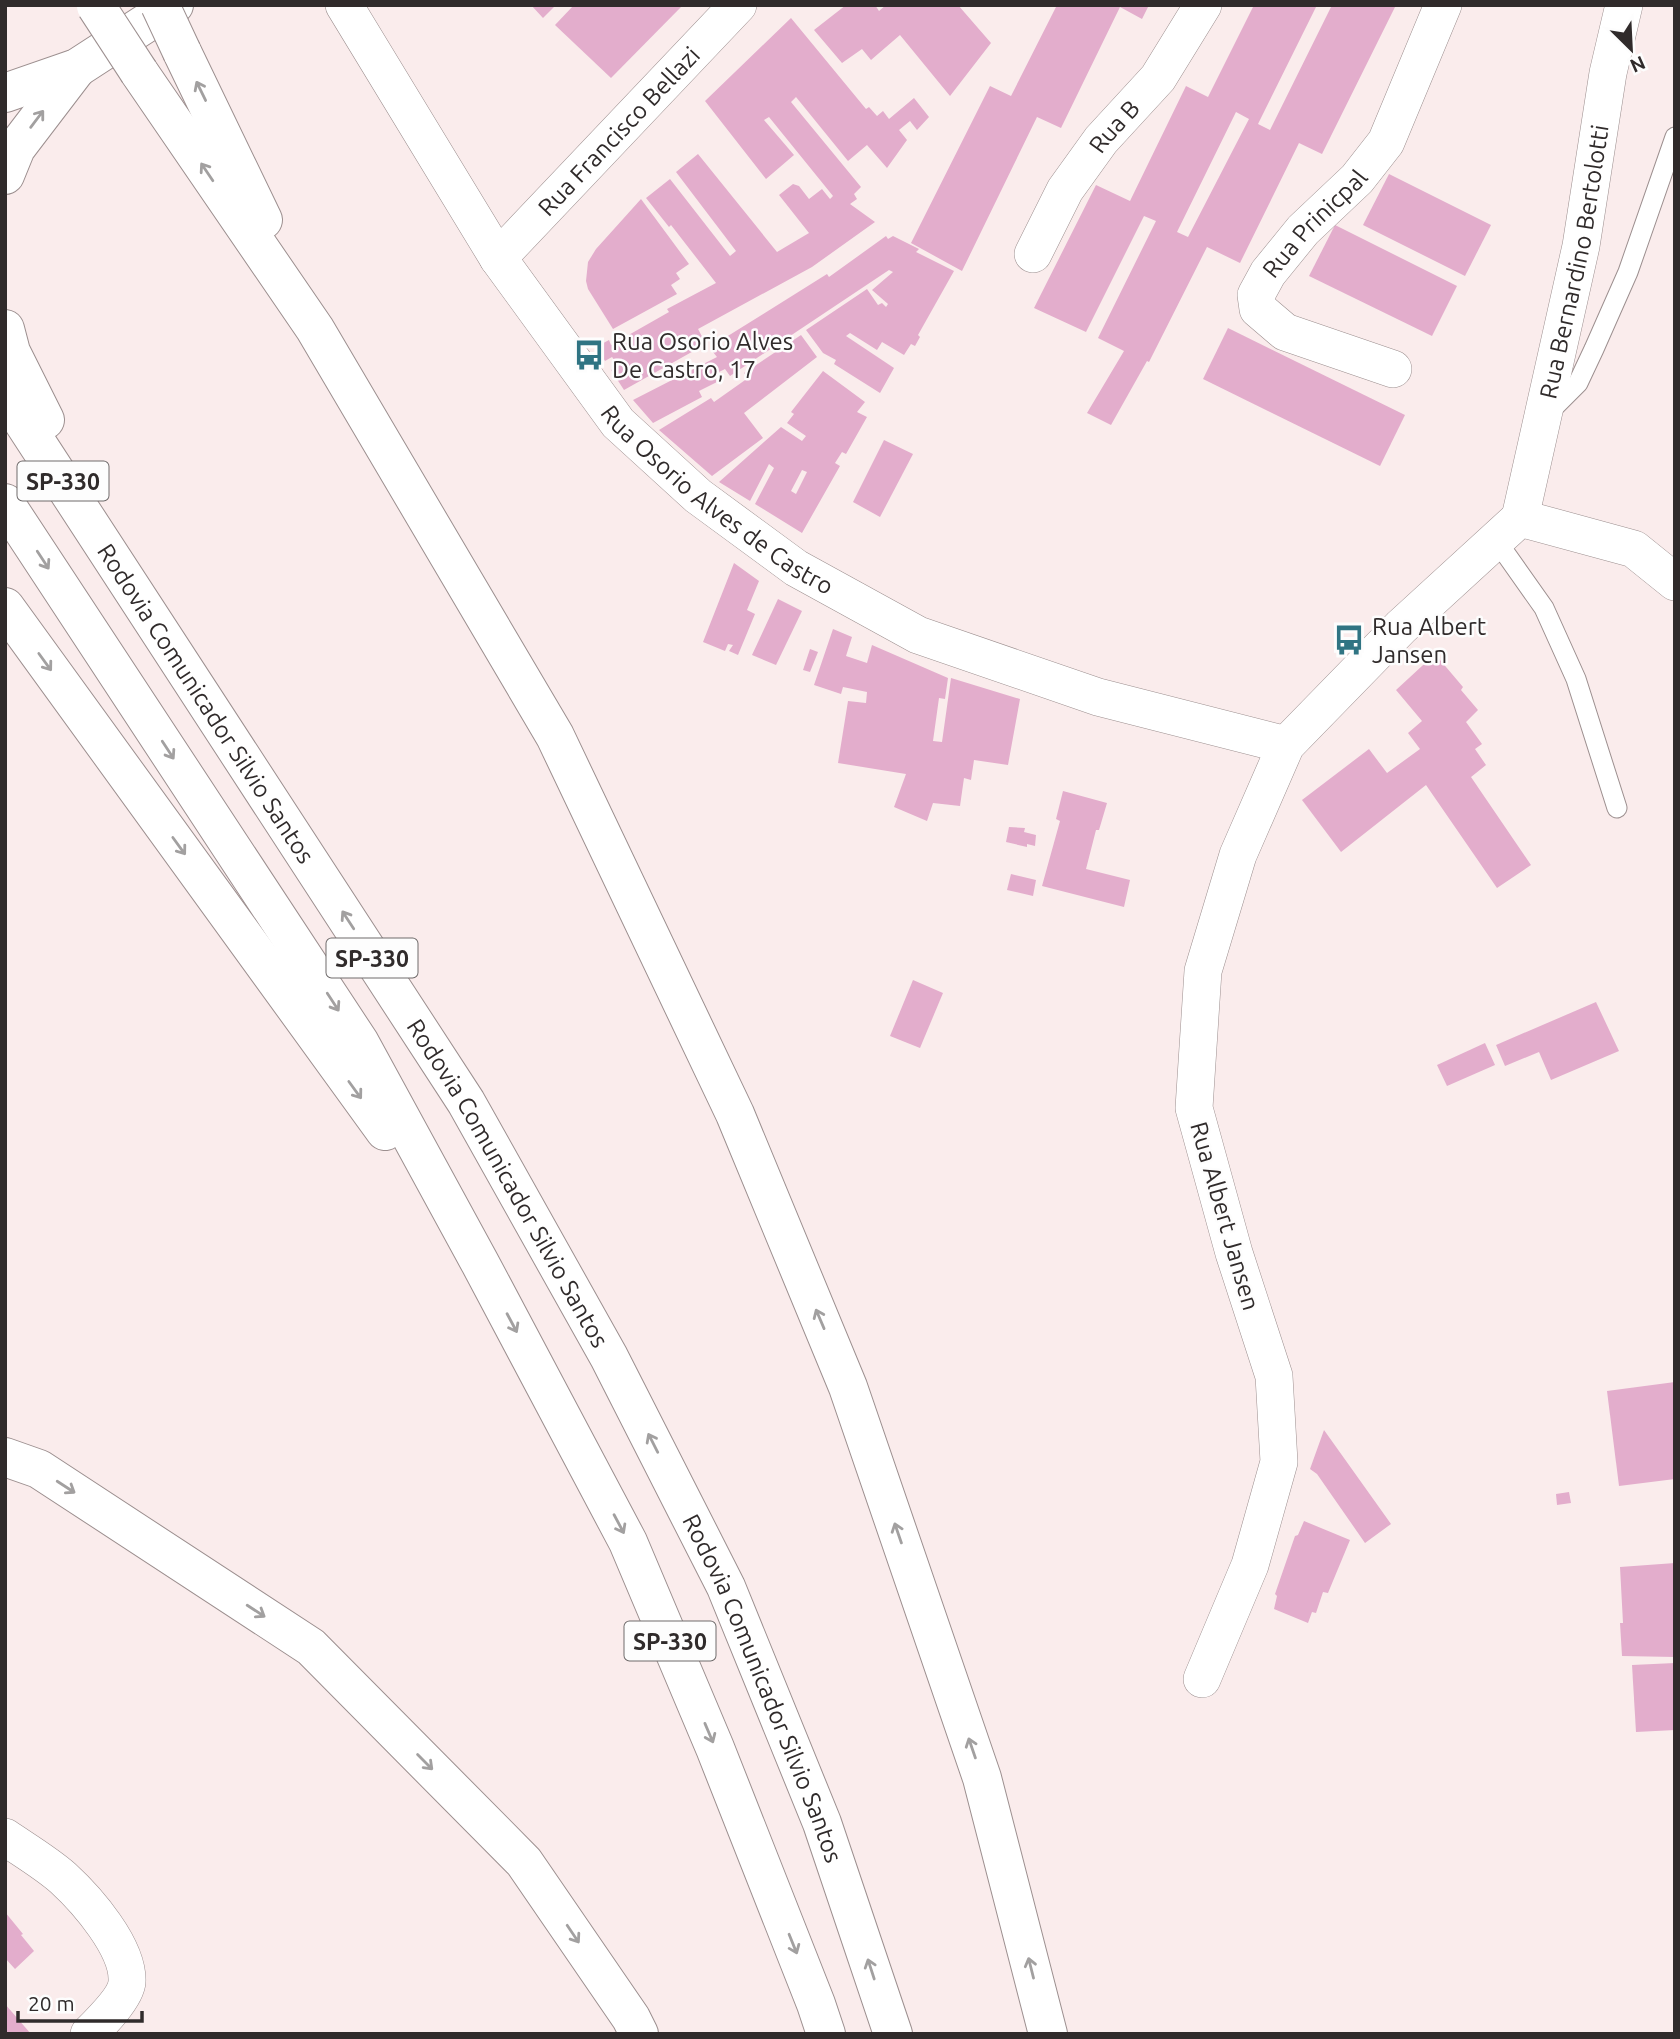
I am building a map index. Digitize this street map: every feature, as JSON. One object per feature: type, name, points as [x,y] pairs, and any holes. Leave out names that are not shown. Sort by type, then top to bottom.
[{"type":"highway","points":[[160,5],[315,330]]},
{"type":"highway","points":[[5,93],[77,68],[174,5]]},
{"type":"highway","points":[[95,6],[315,330],[555,736],[735,1114],[848,1387],[977,1765],[1048,2034]]},
{"type":"highway","points":[[5,175],[16,148],[77,68]]},
{"type":"highway","points":[[5,329],[11,352],[120,568]]},
{"type":"highway","name":"Rodovia Comunicador Silvio Santos","points":[[5,394],[466,1102],[609,1357],[726,1587],[822,1823],[893,2034]]},
{"type":"highway","name":"SP-330","points":[[5,503],[360,1043],[480,1263],[628,1542],[715,1748],[826,2034]]},
{"type":"highway","points":[[5,607],[480,1263]]},
{"type":"highway","points":[[5,1457],[39,1469],[311,1647],[524,1862],[631,2018],[639,2034]]},
{"type":"street","name":"Rua Osorio Alves de Castro","points":[[344,5],[498,258],[618,423],[698,496],[796,568],[918,635],[1098,697],[1286,745]]},
{"type":"street","name":"Rua Francisco Bellazi","points":[[498,258],[738,5]]},
{"type":"street","name":"Rua B","points":[[1033,254],[1065,190],[1101,140],[1158,78],[1203,5]]},
{"type":"street","name":"Rua Prinicpal","points":[[1393,369],[1285,332],[1258,309],[1256,295],[1268,273],[1303,230],[1357,179],[1386,142],[1443,5]]},
{"type":"street","name":"Rua Bernardino Bertolotti","points":[[1508,529],[1542,418],[1581,246],[1608,73],[1624,5]]},
{"type":"street","name":"Rua Albert Jansen","points":[[1202,1679],[1250,1565],[1279,1462],[1274,1376],[1234,1253],[1194,1108],[1203,971],[1238,855],[1286,745],[1401,626],[1508,529]]},
{"type":"street","points":[[1508,529],[1634,549],[1675,582]]},
{"type":"street","points":[[5,1837],[63,1878],[104,1923],[122,1953],[127,1983],[109,2015],[89,2034]]},
{"type":"lane","points":[[1542,418],[1578,383],[1628,272],[1675,137]]},
{"type":"lane","points":[[1508,529],[1576,679],[1617,808]]},
{"type":"building","points":[[531,5],[556,5],[543,18]]},
{"type":"building","points":[[574,5],[683,5],[611,78],[555,25]]},
{"type":"building","points":[[846,5],[875,5],[879,11],[886,5],[958,5],[991,43],[950,96],[900,35],[871,60],[862,49],[842,63],[814,30]]},
{"type":"building","points":[[1057,5],[1149,5],[1142,19],[1120,7],[1061,128],[1037,117],[962,271],[911,243],[990,86],[1011,96]]},
{"type":"building","points":[[1254,5],[1317,5],[1258,124],[1270,130],[1332,5],[1396,5],[1322,154],[1299,143],[1240,263],[1207,247],[1149,362],[1147,361],[1111,425],[1087,413],[1124,351],[1098,338],[1156,221],[1144,216],[1086,332],[1034,308],[1096,185],[1130,201],[1186,86],[1208,97]],"holes":[[[1236,112],[1249,119],[1188,237],[1177,232]]]},
{"type":"building","points":[[791,18],[866,109],[869,107],[877,116],[883,111],[889,119],[914,98],[929,117],[917,130],[910,121],[899,130],[907,140],[887,168],[867,145],[848,161],[796,97],[791,102],[861,187],[854,194],[857,199],[850,204],[875,222],[812,267],[698,329],[706,344],[624,390],[611,370],[619,366],[612,357],[605,361],[596,347],[609,340],[611,345],[669,312],[667,309],[716,283],[671,225],[669,227],[646,198],[670,179],[730,256],[736,251],[676,172],[698,154],[777,252],[809,233],[779,195],[793,184],[799,186],[809,199],[822,189],[830,199],[833,196],[769,117],[764,120],[794,155],[766,179],[705,101]]},
{"type":"building","points":[[1389,174],[1491,225],[1465,276],[1363,225]]},
{"type":"building","points":[[641,199],[689,264],[676,273],[680,279],[671,285],[677,294],[613,329],[588,289],[588,262],[596,249]]},
{"type":"building","points":[[1335,225],[1457,286],[1432,336],[1309,276]]},
{"type":"building","points":[[886,236],[888,239],[893,236],[919,249],[916,252],[954,271],[918,335],[920,337],[915,346],[911,344],[904,355],[882,342],[877,350],[850,333],[846,336],[894,368],[880,393],[834,364],[836,360],[823,353],[806,330],[867,289],[878,305],[882,303],[886,307],[888,304],[872,290],[893,272],[889,270],[730,376],[725,369],[713,375],[717,382],[699,391],[702,397],[653,423],[633,400],[717,357],[713,352],[726,344],[723,339],[827,274],[829,277]]},
{"type":"building","points":[[1228,328],[1405,415],[1380,466],[1203,379]]},
{"type":"building","points":[[801,335],[817,357],[744,413],[763,438],[712,476],[659,430],[711,398],[714,402],[748,378],[744,373]]},
{"type":"building","points":[[823,371],[865,402],[857,412],[867,417],[846,454],[842,452],[835,463],[840,466],[802,533],[755,504],[774,468],[769,464],[750,501],[719,482],[781,427],[802,441],[806,436],[787,423],[794,414],[791,412]],"holes":[[[802,470],[807,472],[796,494],[791,491]]]},
{"type":"building","points":[[884,440],[913,454],[880,517],[853,502]]},
{"type":"building","points":[[734,563],[759,581],[747,610],[755,614],[738,655],[729,651],[733,645],[728,644],[725,651],[703,642]]},
{"type":"building","points":[[778,599],[802,611],[776,665],[752,655]]},
{"type":"building","points":[[833,629],[852,637],[846,656],[867,663],[872,645],[948,678],[945,699],[939,698],[933,741],[942,742],[951,678],[1020,699],[1008,765],[974,760],[971,780],[964,778],[960,806],[933,803],[927,821],[894,807],[906,774],[838,763],[848,701],[866,703],[867,692],[843,687],[841,694],[814,685]]},
{"type":"building","points":[[810,649],[818,652],[810,672],[803,670]]},
{"type":"building","points":[[1435,654],[1463,687],[1461,690],[1478,710],[1466,722],[1482,744],[1475,749],[1486,765],[1471,777],[1531,865],[1497,888],[1426,785],[1341,852],[1302,800],[1369,749],[1387,773],[1420,749],[1408,733],[1422,721],[1396,690]]},
{"type":"building","points":[[1063,791],[1107,803],[1099,830],[1096,830],[1086,869],[1130,880],[1124,907],[1042,886],[1060,821],[1056,819]]},
{"type":"building","points":[[1009,827],[1025,828],[1024,832],[1036,835],[1035,846],[1006,842]]},
{"type":"building","points":[[1011,874],[1036,880],[1033,896],[1007,890]]},
{"type":"building","points":[[913,980],[943,993],[920,1048],[890,1036]]},
{"type":"building","points":[[1596,1002],[1619,1051],[1551,1080],[1539,1052],[1505,1066],[1496,1045]]},
{"type":"building","points":[[1485,1043],[1495,1065],[1447,1086],[1437,1065]]},
{"type":"building","points":[[1675,1382],[1675,1479],[1619,1486],[1607,1391]]},
{"type":"building","points":[[1324,1430],[1391,1524],[1365,1543],[1317,1474],[1310,1469]]},
{"type":"building","points":[[1569,1492],[1571,1503],[1557,1505],[1556,1494]]},
{"type":"building","points":[[1304,1521],[1350,1540],[1328,1593],[1323,1592],[1316,1613],[1312,1612],[1308,1623],[1274,1609],[1277,1596],[1275,1594],[1295,1536]]},
{"type":"building","points":[[1675,1563],[1675,1657],[1622,1656],[1620,1567]]},
{"type":"building","points":[[1675,1663],[1675,1730],[1636,1732],[1632,1665]]},
{"type":"building","points":[[5,1912],[34,1951],[15,1969],[5,1958]]},
{"type":"building","points":[[5,2004],[31,2034],[5,2034]]},
{"type":"place","name":"Rua Osorio Alves De Castro, 17","points":[[589,355]]},
{"type":"place","name":"Rua Albert Jansen","points":[[1349,640]]}]
